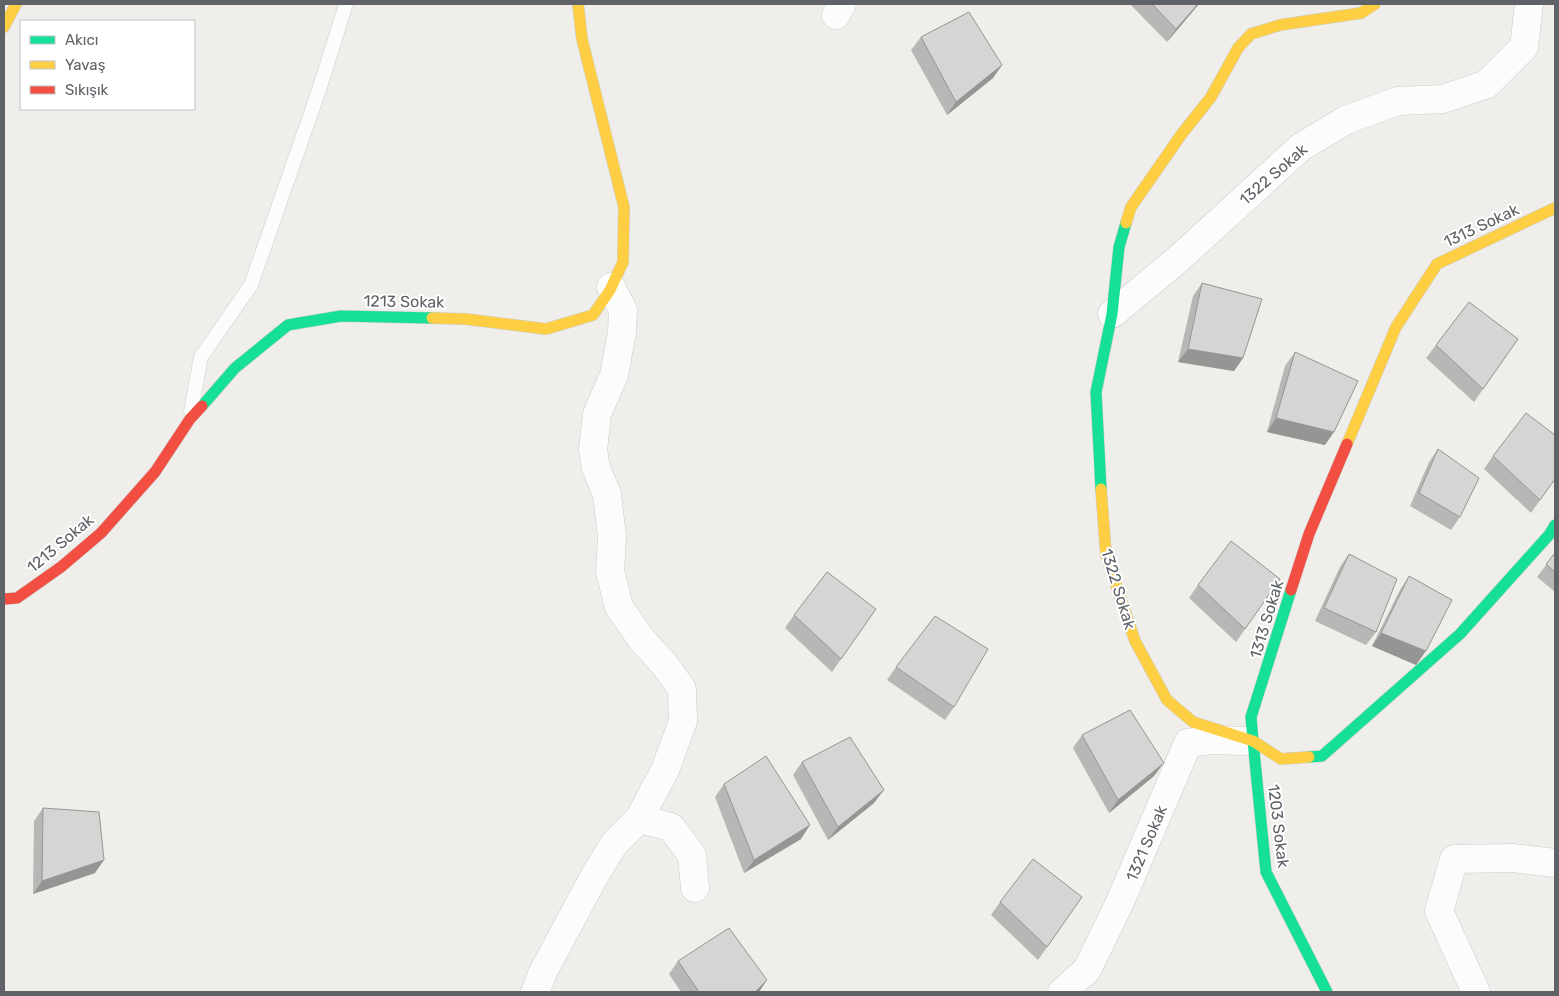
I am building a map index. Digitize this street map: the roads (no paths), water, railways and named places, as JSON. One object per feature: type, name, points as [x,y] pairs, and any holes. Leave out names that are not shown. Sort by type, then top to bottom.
[{"type":"street","points":[[4,27],[16,4]]},
{"type":"street","name":"1213 Sokak","points":[[4,600],[18,598],[61,567],[100,533],[155,472],[190,419],[235,368],[288,325],[350,316],[465,318],[546,329],[593,315],[611,287],[623,262],[624,207],[582,39],[578,4]]},
{"type":"street","name":"1322 Sokak","points":[[1252,741],[1193,722],[1167,700],[1136,641],[1106,555],[1098,458],[1096,392],[1112,314],[1119,247],[1130,207],[1169,151],[1211,97],[1238,48],[1251,34],[1280,25],[1361,13],[1375,4]]},
{"type":"street","name":"1322 Sokak","points":[[1112,314],[1176,261],[1301,147],[1346,120],[1398,101],[1443,99],[1487,84],[1524,47],[1529,4]]},
{"type":"street","name":"1313 Sokak","points":[[1252,741],[1252,717],[1310,534],[1396,327],[1437,264],[1555,208]]},
{"type":"street","points":[[535,992],[543,972],[595,875],[614,844],[639,819],[665,770],[683,721],[682,689],[664,664],[642,640],[619,607],[610,571],[612,536],[607,494],[596,468],[593,450],[597,414],[614,375],[622,332],[623,310],[611,287]]},
{"type":"street","points":[[1252,741],[1281,759],[1322,756],[1460,634],[1549,535],[1555,525]]},
{"type":"street","name":"1321 Sokak","points":[[1062,992],[1087,970],[1120,902],[1188,744],[1211,740],[1252,741]]},
{"type":"street","name":"1203 Sokak","points":[[1252,741],[1266,872],[1327,992]]},
{"type":"street","points":[[639,819],[671,827],[692,855],[694,888]]},
{"type":"street","points":[[1476,992],[1439,911],[1454,859],[1513,858],[1555,863]]},
{"type":"lane","points":[[190,419],[201,356],[250,285],[346,4]]}]
